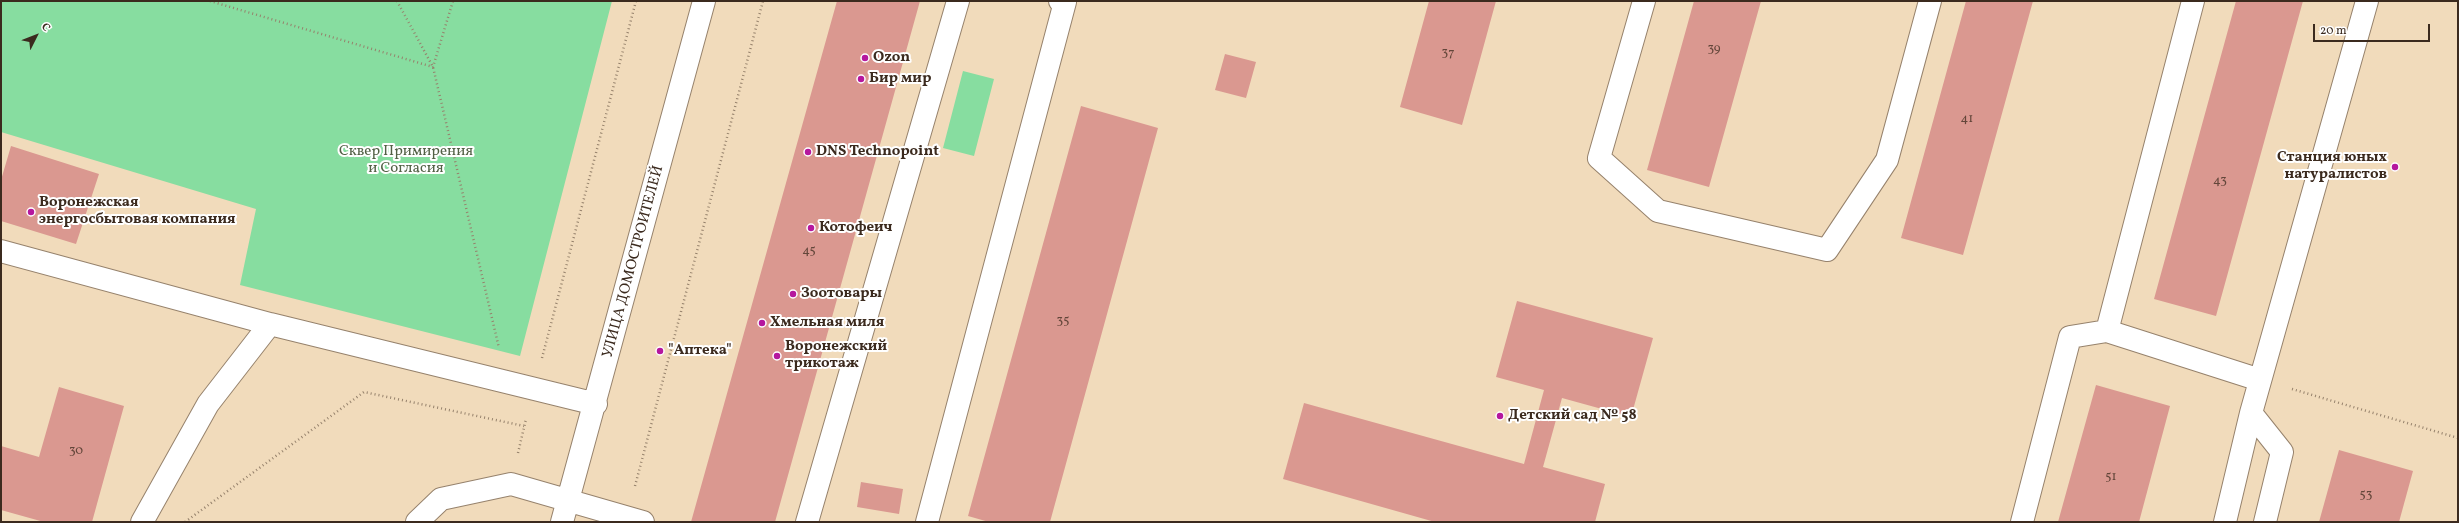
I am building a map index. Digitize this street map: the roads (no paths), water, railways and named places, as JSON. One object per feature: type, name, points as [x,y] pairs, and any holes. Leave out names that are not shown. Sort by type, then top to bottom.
[{"type":"street","name":"УЛИЦА ДОМОСТРОИТЕЛЕЙ","points":[[562,522],[596,404],[704,1]]},
{"type":"street","points":[[807,522],[958,1]]},
{"type":"street","points":[[927,522],[1065,2],[1060,1]]},
{"type":"street","points":[[1644,1],[1599,158],[1658,211],[1827,250],[1887,160],[1930,1]]},
{"type":"street","points":[[2106,331],[2193,1]]},
{"type":"street","points":[[2224,522],[2260,380],[2367,1]]},
{"type":"street","points":[[1,251],[270,324],[596,404]]},
{"type":"street","points":[[142,522],[208,404],[270,324]]},
{"type":"street","points":[[2022,522],[2070,336],[2106,331],[2260,380]]},
{"type":"street","points":[[2251,413],[2282,452],[2265,522]]},
{"type":"street","points":[[417,522],[441,499],[511,484],[635,520]]},
{"type":"place","name":"Ozon","points":[[865,58]]},
{"type":"place","name":"Бир мир","points":[[861,79]]},
{"type":"place","name":"DNS Technopoint","points":[[808,152]]},
{"type":"place","name":"Станция юных натуралистов","points":[[2395,167]]},
{"type":"place","name":"Воронежская энергосбытовая компания","points":[[31,212]]},
{"type":"place","name":"Котофеич","points":[[811,228]]},
{"type":"place","name":"Зоотовары","points":[[793,294]]},
{"type":"place","name":"Хмельная миля","points":[[762,323]]},
{"type":"place","name":"\"Аптека\"","points":[[660,351]]},
{"type":"place","name":"Воронежский трикотаж","points":[[777,356]]},
{"type":"place","name":"Детский сад № 58","points":[[1500,416]]},
{"type":"park label","name":"Сквер Примирения и Согласия","points":[[406,160]]}]
